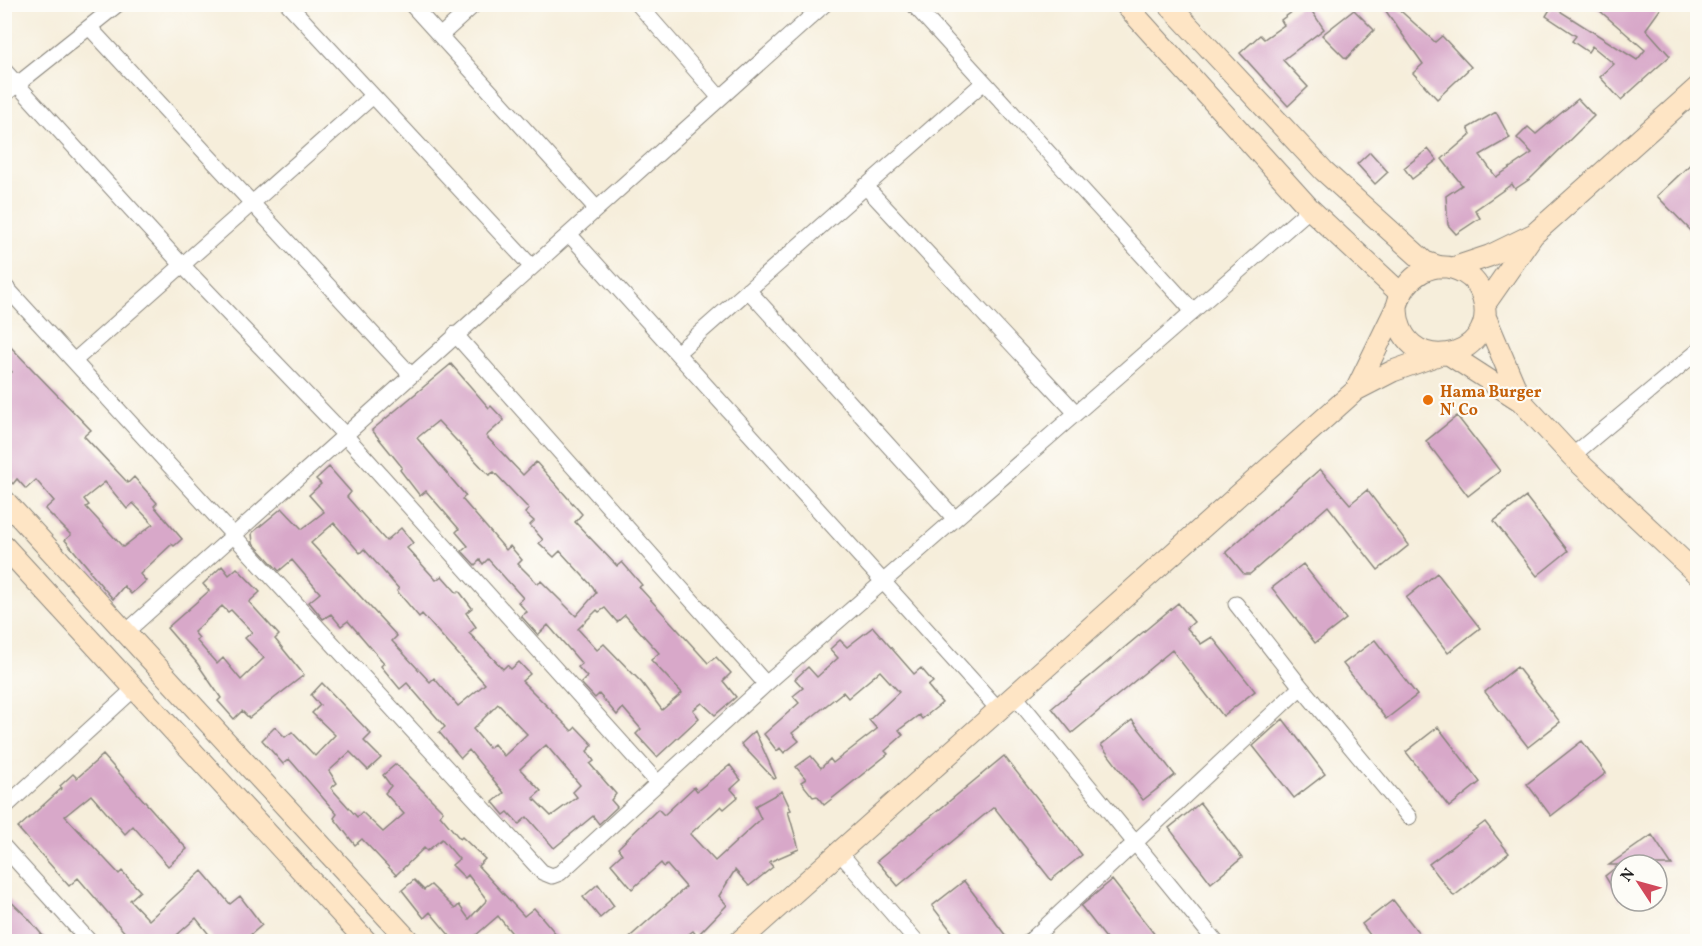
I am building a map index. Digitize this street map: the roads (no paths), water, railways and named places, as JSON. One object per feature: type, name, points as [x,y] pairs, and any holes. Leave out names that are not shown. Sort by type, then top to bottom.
[{"type":"street","points":[[4,95],[118,4]]},
{"type":"street","points":[[288,4],[531,266]]},
{"type":"street","points":[[411,4],[596,208]]},
{"type":"street","points":[[440,36],[475,4]]},
{"type":"street","points":[[638,4],[720,98]]},
{"type":"street","points":[[126,632],[410,374],[825,4]]},
{"type":"street","points":[[913,4],[1193,311]]},
{"type":"street","points":[[1125,4],[1310,209],[1399,300]]},
{"type":"street","points":[[1168,4],[1324,171],[1425,262],[1447,267],[1475,282],[1521,401]]},
{"type":"street","points":[[90,28],[410,374]]},
{"type":"street","points":[[4,70],[183,266],[344,434],[657,782]]},
{"type":"street","points":[[677,353],[983,83]]},
{"type":"street","points":[[739,942],[1356,390],[1393,371],[1463,349],[1474,340],[1485,310],[1533,235],[1698,87]]},
{"type":"street","points":[[74,361],[373,96]]},
{"type":"street","points":[[865,186],[1077,413]]},
{"type":"street","points":[[4,285],[547,875],[560,873],[766,684],[1310,209]]},
{"type":"street","points":[[568,234],[999,711]]},
{"type":"street","points":[[1356,390],[1399,300],[1416,274],[1489,256],[1533,235]]},
{"type":"street","points":[[748,290],[955,519]]},
{"type":"street","points":[[1399,300],[1397,318],[1407,340],[1426,353],[1444,355],[1521,401],[1572,456],[1698,575]]},
{"type":"street","points":[[455,334],[766,684]]},
{"type":"street","points":[[1572,456],[1698,351]]},
{"type":"street","points":[[4,500],[410,942]]},
{"type":"street","points":[[4,546],[362,940]]},
{"type":"street","points":[[1236,604],[1301,687],[1409,817]]},
{"type":"street","points":[[1029,942],[1301,687]]},
{"type":"street","points":[[4,808],[135,688]]},
{"type":"street","points":[[1015,696],[1216,942]]},
{"type":"street","points":[[4,847],[90,942]]},
{"type":"street","points":[[839,852],[917,942]]},
{"type":"place","name":"Hama Burger N' Co","points":[[1428,400]]}]
